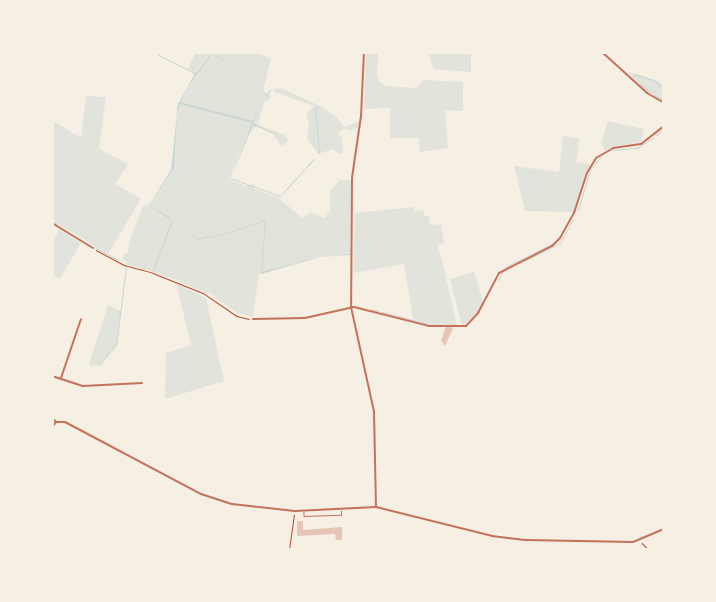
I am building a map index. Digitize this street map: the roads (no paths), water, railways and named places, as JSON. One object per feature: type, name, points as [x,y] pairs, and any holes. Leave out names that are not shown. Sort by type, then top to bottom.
[{"type":"street","points":[[364,52],[361,116],[352,178],[351,307],[374,412],[376,506]]},
{"type":"street","points":[[602,52],[647,93],[664,103]]},
{"type":"street","points":[[253,319],[305,318],[351,307],[429,326],[466,326],[478,313],[499,273],[552,246],[560,238],[579,203],[587,174],[596,158],[613,148],[641,144],[664,126]]},
{"type":"street","points":[[52,223],[93,248]]},
{"type":"street","points":[[61,378],[81,319]]},
{"type":"street","points":[[52,376],[83,386],[142,384]]},
{"type":"street","points":[[52,418],[56,422],[65,422],[213,499],[245,506],[304,511],[376,506],[506,538],[624,542],[640,540],[664,529]]},
{"type":"street","points":[[52,428],[56,422]]},
{"type":"lane","points":[[304,511],[304,516],[341,515],[341,508]]},
{"type":"waterway","points":[[159,52],[158,55],[193,72]]},
{"type":"waterway","points":[[633,77],[635,74],[654,80],[664,89]]},
{"type":"waterway","points":[[662,76],[664,80]]},
{"type":"waterway","points":[[640,84],[651,93]]},
{"type":"waterway","points":[[265,96],[270,90]]},
{"type":"waterway","points":[[654,95],[664,101]]},
{"type":"waterway","points":[[315,107],[319,153]]},
{"type":"waterway","points":[[656,135],[664,128]]},
{"type":"waterway","points":[[612,150],[637,148],[654,137]]},
{"type":"waterway","points":[[578,210],[590,170],[600,157]]},
{"type":"waterway","points":[[230,178],[280,196],[314,159]]},
{"type":"waterway","points":[[571,217],[577,200]]},
{"type":"waterway","points":[[524,261],[560,243],[573,219]]},
{"type":"waterway","points":[[153,270],[172,220]]},
{"type":"waterway","points":[[52,221],[60,227]]},
{"type":"waterway","points":[[505,267],[554,243]]},
{"type":"waterway","points":[[94,247],[118,260]]},
{"type":"waterway","points":[[99,365],[116,345],[126,267]]},
{"type":"waterway","points":[[498,280],[502,272]]},
{"type":"waterway","points":[[338,310],[349,307]]},
{"type":"waterway","points":[[371,309],[379,311]]},
{"type":"waterway","points":[[382,312],[428,324]]}]
